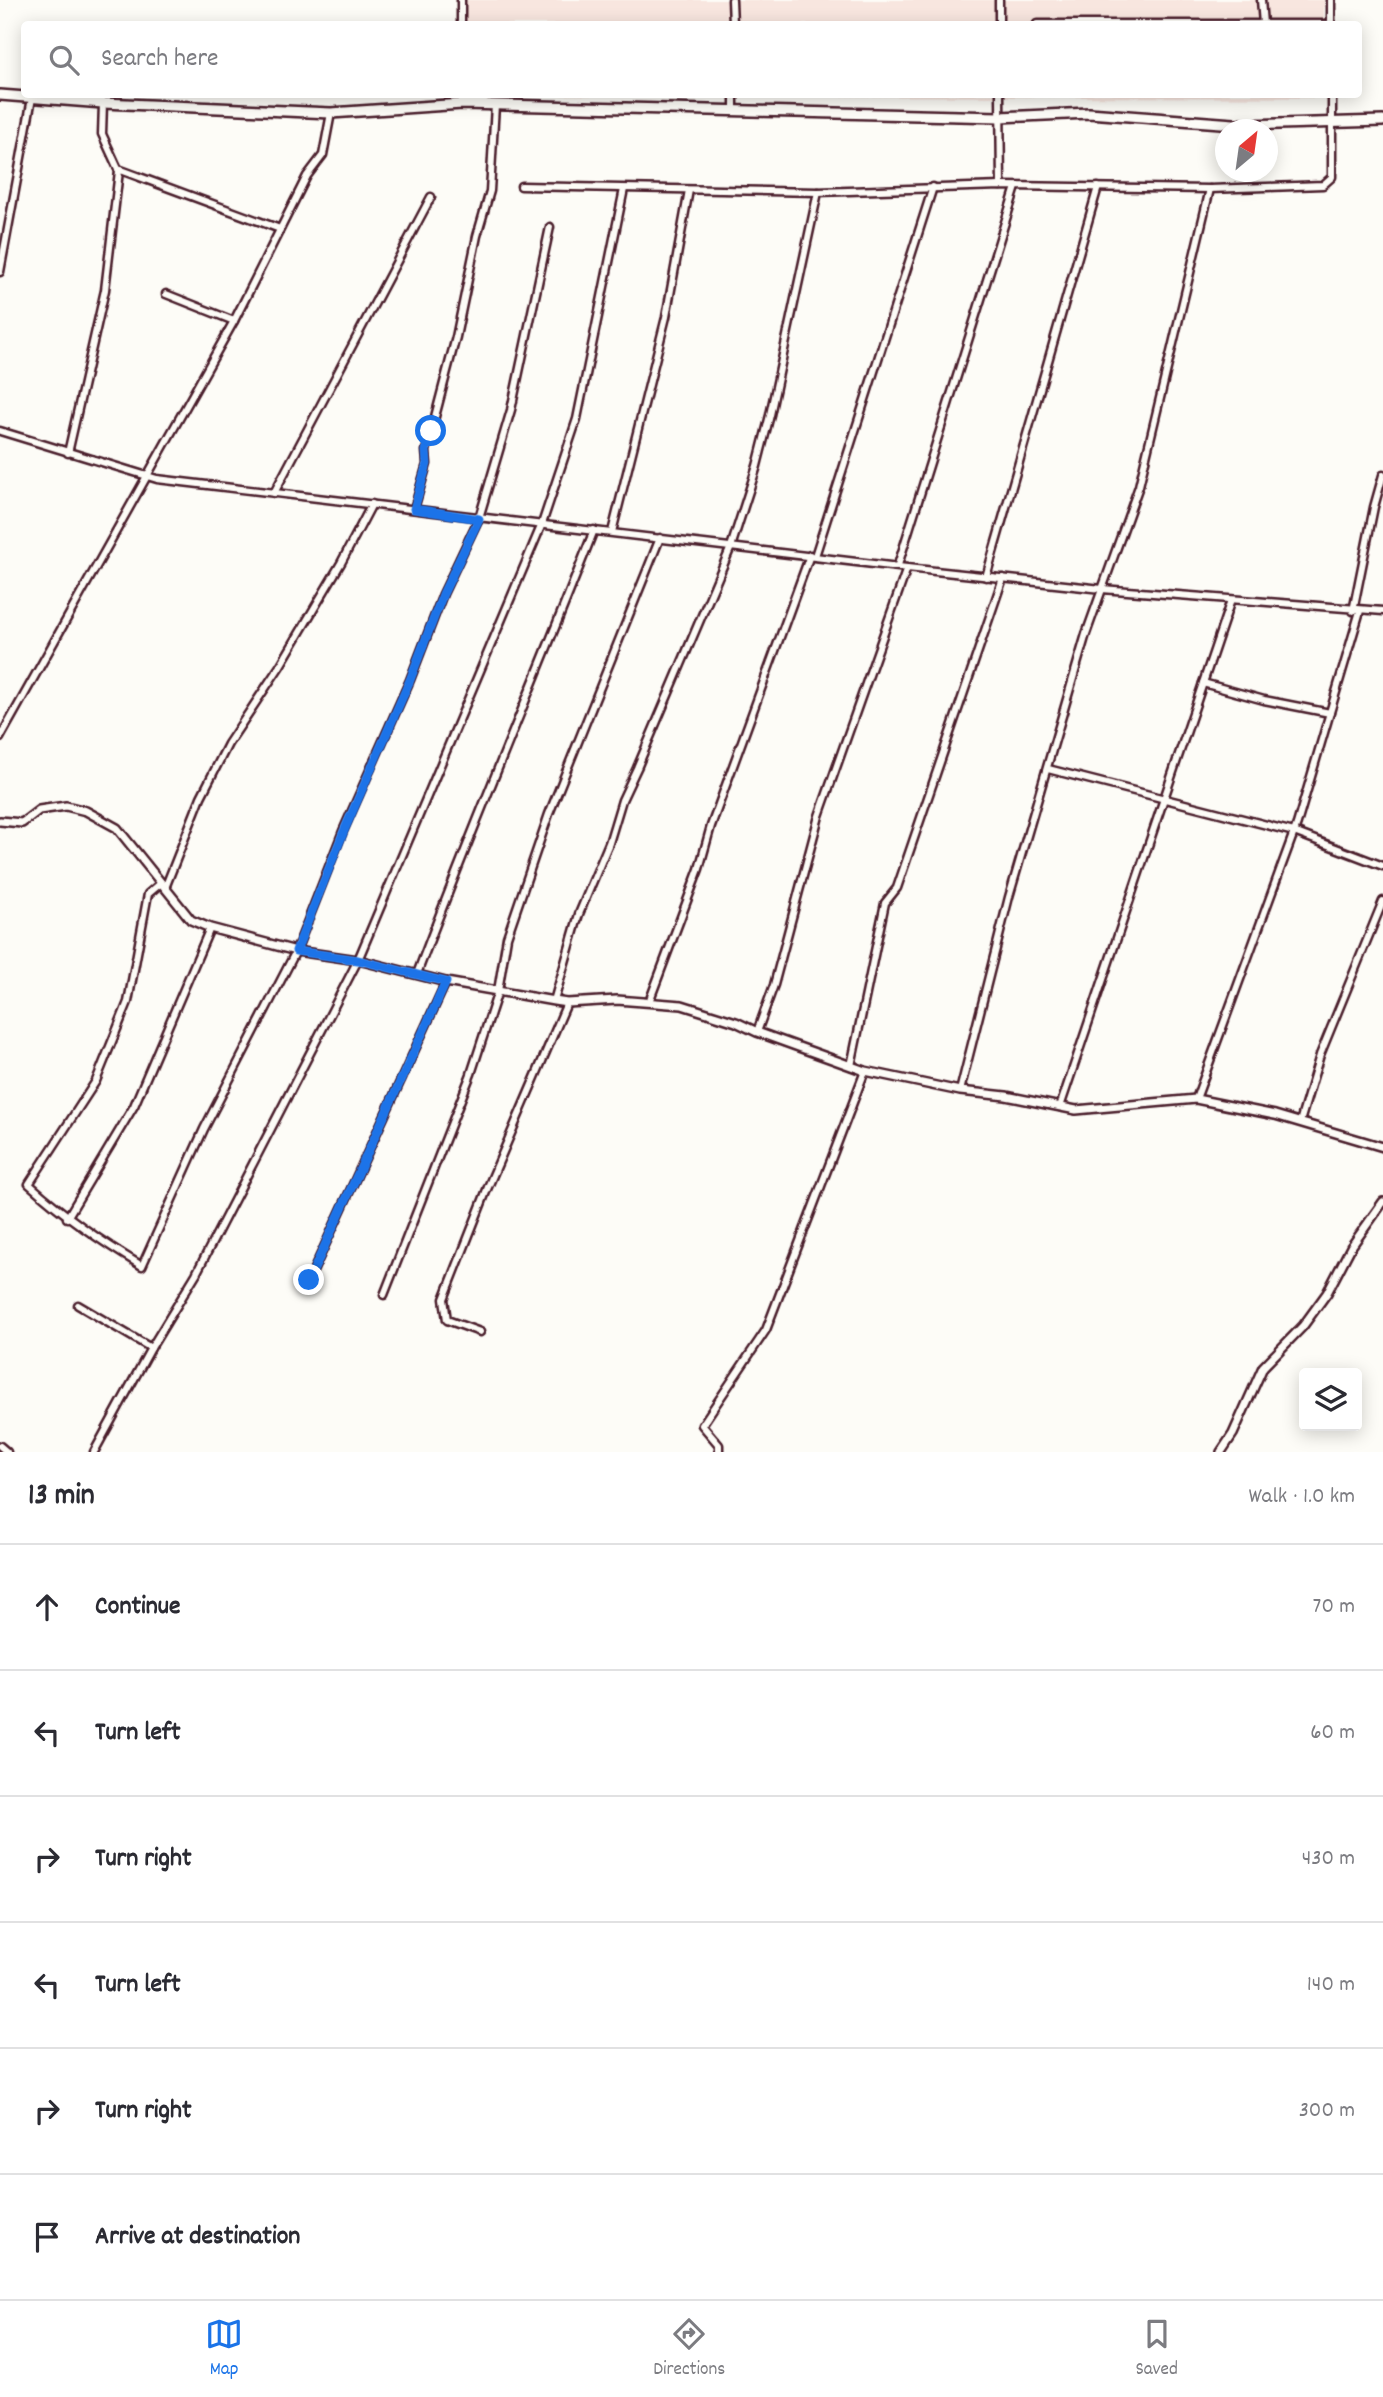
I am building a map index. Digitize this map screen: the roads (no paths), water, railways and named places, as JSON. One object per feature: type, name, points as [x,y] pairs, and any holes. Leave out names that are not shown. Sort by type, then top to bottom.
[{"type":"main road","points":[[0,96],[21,97]]},
{"type":"main road","points":[[32,98],[331,113],[462,99],[495,105],[1000,117],[1088,113],[1247,125],[1383,121]]},
{"type":"street","points":[[461,0],[461,21]]},
{"type":"street","points":[[732,0],[733,21]]},
{"type":"street","points":[[999,0],[999,21]]},
{"type":"street","points":[[1261,0],[1263,21]]},
{"type":"street","points":[[1331,0],[1331,21]]},
{"type":"street","points":[[0,272],[32,98]]},
{"type":"street","points":[[734,98],[734,111]]},
{"type":"street","points":[[1000,98],[1001,186]]},
{"type":"street","points":[[521,186],[818,192],[1001,186],[1210,189],[1323,185],[1332,177],[1332,98]]},
{"type":"street","points":[[68,453],[105,290],[118,169],[102,134],[103,103]]},
{"type":"street","points":[[414,509],[427,464],[429,441],[456,337],[477,236],[490,191],[495,105]]},
{"type":"street","points":[[0,738],[234,321],[307,176],[323,155],[331,113]]},
{"type":"street","points":[[118,169],[280,229]]},
{"type":"street","points":[[649,1002],[699,869],[711,826],[813,555],[933,187]]},
{"type":"street","points":[[898,565],[1016,187]]},
{"type":"street","points":[[986,576],[1098,187]]},
{"type":"street","points":[[94,1452],[151,1348],[196,1274],[358,960],[542,524],[577,419],[624,189]]},
{"type":"street","points":[[960,1091],[1009,897],[1086,634],[1139,486],[1210,189]]},
{"type":"street","points":[[612,532],[666,317],[689,190]]},
{"type":"street","points":[[554,1001],[579,914],[609,843],[622,800],[731,547],[770,415],[818,192]]},
{"type":"street","points":[[274,493],[431,197]]},
{"type":"street","points":[[372,504],[293,643],[228,744],[201,797],[163,885],[148,894],[128,1002],[96,1081],[29,1184],[94,1237],[142,1266],[204,1129],[296,951],[344,831],[410,680],[443,594],[479,519],[511,410],[550,227]]},
{"type":"street","points":[[166,294],[234,321]]},
{"type":"street","points":[[0,431],[157,479],[479,519],[1102,589],[1383,611]]},
{"type":"street","points":[[1196,1099],[1294,832],[1330,713],[1357,611],[1377,495],[1383,475]]},
{"type":"street","points":[[417,974],[492,780],[518,723],[594,530]]},
{"type":"street","points":[[384,1294],[471,1074],[498,991],[507,937],[549,814],[660,538]]},
{"type":"street","points":[[757,1032],[774,985],[819,816],[907,568]]},
{"type":"street","points":[[851,1066],[885,903],[897,887],[1003,578]]},
{"type":"street","points":[[1060,1107],[1231,600]]},
{"type":"street","points":[[1203,683],[1264,700],[1330,713]]},
{"type":"street","points":[[1048,769],[1294,832],[1383,866]]},
{"type":"street","points":[[0,821],[22,823],[39,810],[66,806],[86,810],[117,828],[191,920],[210,928],[296,951],[358,960],[446,982],[567,1003],[617,1000],[682,1005],[736,1022],[864,1071],[960,1091],[1006,1096],[1076,1110],[1196,1099],[1300,1122],[1383,1147]]},
{"type":"street","points":[[1300,1122],[1320,1055],[1383,901]]},
{"type":"street","points":[[67,1217],[134,1106],[210,928]]},
{"type":"street","points":[[309,1280],[446,982]]},
{"type":"street","points":[[480,1332],[447,1320],[444,1299],[488,1187],[567,1003]]},
{"type":"street","points":[[719,1452],[719,1445],[702,1425],[766,1330],[864,1071]]},
{"type":"street","points":[[1222,1452],[1263,1367],[1303,1326],[1327,1293],[1351,1247],[1383,1202]]},
{"type":"street","points":[[78,1305],[151,1348]]},
{"type":"street","points":[[0,1447],[7,1452]]}]
